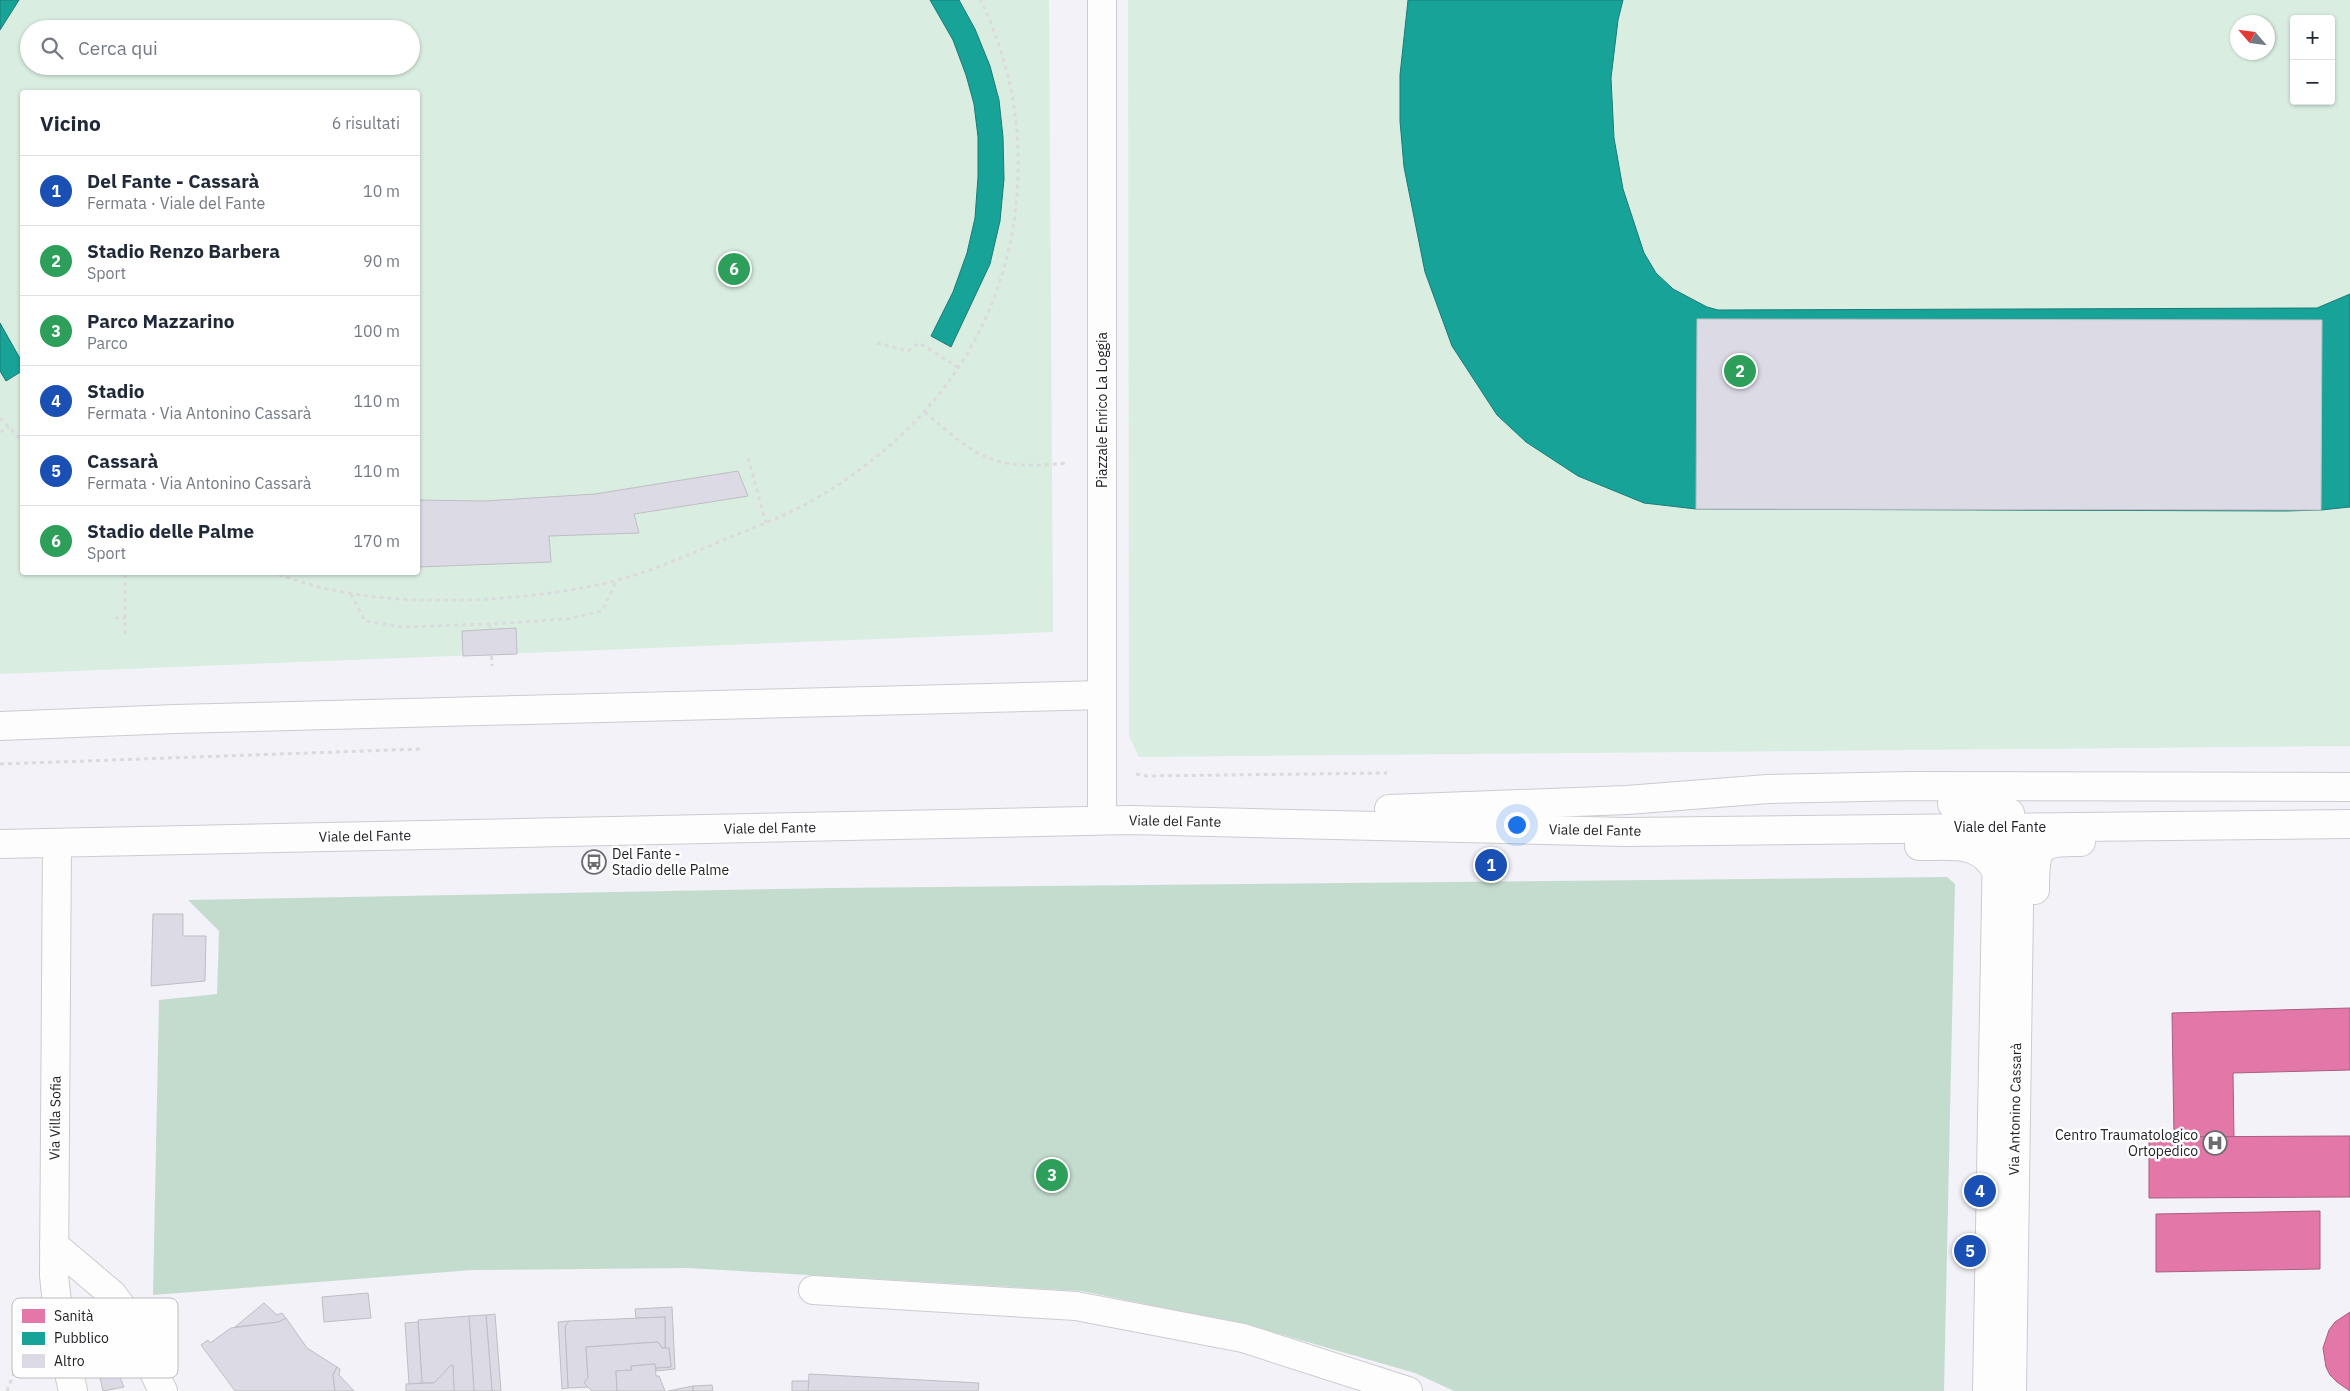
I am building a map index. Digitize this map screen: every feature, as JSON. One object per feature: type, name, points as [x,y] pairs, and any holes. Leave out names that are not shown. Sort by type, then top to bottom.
[{"type":"street","name":"Piazzale Enrico La Loggia","points":[[1102,0],[1102,820]]},
{"type":"street","points":[[0,726],[175,719],[1102,695]]},
{"type":"street","points":[[1130,820],[1627,800],[1768,789],[1883,787],[2350,788]]},
{"type":"street","points":[[1627,800],[1767,804],[1972,804],[1989,806],[2009,823]]},
{"type":"street","points":[[1987,1391],[1996,847],[2009,823],[2020,808],[2031,805],[2350,801]]},
{"type":"street","name":"Viale del Fante","points":[[0,844],[1102,820],[1626,832],[2009,823],[2350,824]]},
{"type":"street","name":"Via Antonino Cassarà","points":[[2009,823],[2020,838],[2012,1391]]},
{"type":"street","points":[[1626,832],[1767,846],[1970,847],[1983,853],[1990,859],[1996,871]]},
{"type":"street","points":[[2012,1320],[2022,1257],[2028,1182],[2035,868],[2039,852],[2046,844],[2058,841],[2350,839]]},
{"type":"street","name":"Via Villa Sofia","points":[[56,1298],[54,1245],[57,843]]},
{"type":"street","points":[[54,1245],[115,1298]]},
{"type":"street","points":[[813,1290],[1076,1306],[1243,1338],[1408,1391]]},
{"type":"street","name":"Via Villa Sofia","points":[[70,1378],[73,1391]]},
{"type":"street","points":[[157,1378],[163,1391]]},
{"type":"path","points":[[280,575],[350,594],[410,600],[455,600],[523,595],[574,589],[617,580],[670,563],[766,523],[813,500],[856,472],[894,442],[925,412],[959,368],[982,328],[998,290],[1015,220],[1018,136],[1013,93],[1001,51],[980,0]]},
{"type":"path","points":[[877,343],[908,351],[920,343],[959,368]]},
{"type":"path","points":[[925,412],[968,448],[984,457],[1001,463],[1022,465],[1066,464]]},
{"type":"path","points":[[0,418],[20,439]]},
{"type":"path","points":[[0,432],[9,427]]},
{"type":"path","points":[[748,458],[766,523]]},
{"type":"path","points":[[125,575],[125,634]]},
{"type":"path","points":[[350,594],[365,621],[403,627],[490,624],[567,619],[602,611],[617,580]]},
{"type":"path","points":[[115,618],[125,618]]},
{"type":"path","points":[[490,624],[492,666]]},
{"type":"path","points":[[7,1391],[12,1378]]},
{"type":"green space","points":[[0,0],[1049,0],[1053,632],[0,674]]},
{"type":"green space","points":[[1128,0],[2350,0],[2350,746],[1139,757],[1129,736]]},
{"type":"green space","points":[[1947,877],[1955,884],[1944,1391],[1454,1391],[1415,1373],[1255,1327],[1082,1291],[688,1268],[472,1270],[153,1295],[159,1000],[217,994],[219,931],[188,900],[833,888]]},
{"type":"building: Sanità","points":[[2350,1008],[2350,1070],[2233,1073],[2234,1137],[2174,1138],[2172,1013]]},
{"type":"building: Sanità","points":[[2350,1136],[2350,1197],[2149,1198],[2149,1137]]},
{"type":"building: Sanità","points":[[2320,1211],[2320,1269],[2156,1272],[2156,1214]]},
{"type":"building: Sanità","points":[[2350,1312],[2350,1391],[2330,1375],[2326,1367],[2323,1348],[2329,1330],[2335,1322]]},
{"type":"building: Pubblico","points":[[0,0],[19,0],[0,30]]},
{"type":"building: Pubblico","points":[[930,0],[959,0],[975,29],[990,66],[999,100],[1003,137],[1004,179],[1000,221],[990,264],[951,347],[931,336],[953,292],[967,253],[975,218],[978,137],[974,104],[966,75],[953,40]]},
{"type":"building: Pubblico","points":[[1408,0],[1623,0],[1618,20],[1611,78],[1614,138],[1623,189],[1644,253],[1656,273],[1673,289],[1707,307],[1718,310],[2317,308],[2350,294],[2350,507],[2286,511],[1696,509],[1644,503],[1578,476],[1526,442],[1497,415],[1452,346],[1425,272],[1404,167],[1400,121],[1400,75]]},
{"type":"building: Pubblico","points":[[0,323],[20,358],[20,372],[6,381],[0,371]]},
{"type":"building: Altro","points":[[1697,319],[2322,320],[2321,510],[1696,509]]},
{"type":"building: Altro","points":[[738,471],[748,496],[634,514],[639,533],[549,536],[551,562],[420,567],[420,500],[485,501],[595,494]]},
{"type":"building: Altro","points":[[516,628],[517,654],[463,656],[462,631]]},
{"type":"building: Altro","points":[[153,914],[183,914],[183,936],[206,936],[205,981],[151,986]]},
{"type":"building: Altro","points":[[368,1293],[371,1318],[324,1322],[322,1297]]},
{"type":"building: Altro","points":[[264,1303],[277,1315],[282,1313],[286,1318],[279,1322],[235,1327]]},
{"type":"building: Altro","points":[[672,1307],[675,1369],[656,1371],[656,1368],[671,1367],[669,1348],[665,1348],[665,1317],[636,1318],[635,1309]]},
{"type":"building: Altro","points":[[495,1314],[501,1391],[492,1391],[486,1315]]},
{"type":"building: Altro","points":[[486,1315],[492,1391],[474,1391],[469,1316]]},
{"type":"building: Altro","points":[[469,1316],[474,1391],[454,1391],[453,1365],[434,1383],[422,1383],[418,1320]]},
{"type":"building: Altro","points":[[665,1317],[665,1348],[662,1348],[658,1342],[586,1347],[588,1378],[584,1383],[590,1387],[568,1388],[565,1326],[569,1321]]},
{"type":"building: Altro","points":[[286,1318],[307,1348],[337,1367],[333,1375],[335,1391],[235,1391],[201,1345],[208,1340],[210,1343],[231,1328],[279,1322]]},
{"type":"building: Altro","points":[[569,1321],[565,1326],[568,1388],[562,1389],[558,1322]]},
{"type":"building: Altro","points":[[418,1322],[422,1383],[409,1384],[405,1323]]},
{"type":"building: Altro","points":[[658,1342],[662,1348],[669,1348],[671,1367],[656,1368],[655,1364],[631,1366],[632,1370],[616,1371],[617,1391],[592,1391],[584,1383],[588,1378],[586,1347]]},
{"type":"building: Altro","points":[[655,1364],[656,1376],[659,1376],[665,1391],[617,1391],[616,1371],[632,1370],[631,1366]]},
{"type":"building: Altro","points":[[453,1365],[454,1391],[406,1391],[406,1384],[434,1383]]},
{"type":"building: Altro","points":[[337,1367],[340,1369],[339,1375],[354,1391],[335,1391],[333,1375]]},
{"type":"building: Altro","points":[[809,1374],[979,1383],[978,1391],[808,1391]]},
{"type":"building: Altro","points":[[100,1378],[120,1378],[124,1387],[103,1391]]},
{"type":"building: Altro","points":[[792,1381],[809,1381],[808,1391],[792,1391]]},
{"type":"building: Altro","points":[[712,1385],[713,1391],[693,1391],[693,1386]]},
{"type":"building: Altro","points":[[693,1386],[693,1391],[668,1391]]},
{"type":"place","name":"Stadio delle Palme","points":[[734,269]]},
{"type":"place","name":"Stadio Renzo Barbera","points":[[1740,371]]},
{"type":"place","name":"Del Fante - Stadio delle Palme","points":[[594,862]]},
{"type":"place","name":"Del Fante - Cassarà","points":[[1491,865]]},
{"type":"place","name":"Centro Traumatologico Ortopedico","points":[[2215,1143]]},
{"type":"place","name":"Parco Mazzarino","points":[[1052,1175]]},
{"type":"place","name":"Stadio","points":[[1980,1191]]},
{"type":"place","name":"Cassarà","points":[[1970,1251]]}]
